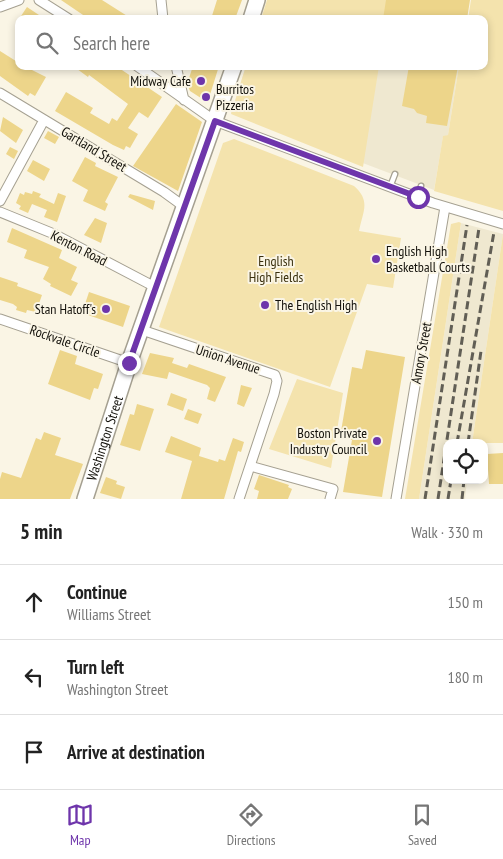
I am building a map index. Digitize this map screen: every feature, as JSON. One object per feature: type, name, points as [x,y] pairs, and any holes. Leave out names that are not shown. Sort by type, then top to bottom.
[{"type":"main road","points":[[252,15],[257,0]]},
{"type":"main road","name":"Washington Street","points":[[85,499],[129,363],[186,208],[233,70]]},
{"type":"street","points":[[0,7],[19,0]]},
{"type":"street","points":[[39,0],[63,15]]},
{"type":"street","points":[[161,0],[163,15]]},
{"type":"street","points":[[143,70],[215,121],[445,207],[503,224]]},
{"type":"street","points":[[177,70],[184,100]]},
{"type":"street","name":"Gartland Street","points":[[0,93],[164,192],[186,208]]},
{"type":"street","points":[[0,201],[44,120]]},
{"type":"street","name":"Amory Street","points":[[396,499],[445,207]]},
{"type":"street","name":"Kenton Road","points":[[0,212],[54,234],[157,288]]},
{"type":"street","name":"Rockvale Circle","points":[[0,319],[129,363]]},
{"type":"street","name":"Union Avenue","points":[[142,330],[275,375],[278,381],[239,499]]},
{"type":"street","points":[[250,466],[333,489],[330,499]]},
{"type":"lane","points":[[390,187],[395,174]]},
{"type":"lane","points":[[418,197],[421,186]]},
{"type":"shaded area","points":[[245,70],[458,70],[448,135],[443,137],[434,190],[231,113]]},
{"type":"shaded area","points":[[461,223],[503,234],[473,439],[443,439],[443,484],[467,484],[465,499],[419,499]]},
{"type":"green space","points":[[267,0],[390,0],[388,15],[262,15]]},
{"type":"green space","points":[[471,0],[503,0],[503,211],[434,191],[443,136],[448,135],[458,70],[488,70],[488,15],[469,15]]},
{"type":"green space","points":[[245,70],[378,70],[363,167],[231,114]]},
{"type":"green space","name":"English High Fields","points":[[234,139],[354,186],[363,197],[364,202],[364,212],[359,231],[401,238],[393,288],[367,284],[330,387],[159,327],[223,143]]},
{"type":"green space","points":[[461,223],[419,499],[405,499],[451,224]]},
{"type":"green space","points":[[503,234],[503,443],[488,443],[488,439],[473,439]]},
{"type":"green space","points":[[297,379],[343,393],[331,468],[269,449]]},
{"type":"building","points":[[61,0],[102,0],[126,15],[83,15]]},
{"type":"building","points":[[217,0],[242,0],[236,15],[212,15]]},
{"type":"building","points":[[386,0],[470,0],[468,15],[384,15]]},
{"type":"building","points":[[27,7],[39,15],[22,15]]},
{"type":"building","points":[[0,51],[15,60],[15,70],[32,70],[46,77],[35,96],[30,93],[28,96],[0,76]]},
{"type":"building","points":[[78,70],[122,70],[162,97],[148,118],[139,112],[128,128],[138,134],[130,148],[126,146],[124,150],[113,145],[55,111],[66,92],[93,108],[90,113],[109,124],[112,118],[117,121],[128,104],[89,75],[88,77]]},
{"type":"building","name":"Midway Cafe","points":[[192,70],[218,70],[209,98],[204,100],[190,91],[187,84]]},
{"type":"building","points":[[408,70],[457,70],[447,126],[426,123],[427,116],[417,113],[414,109],[402,106]]},
{"type":"building","points":[[176,104],[202,122],[178,191],[133,166]]},
{"type":"building","points":[[3,117],[23,130],[16,143],[0,131]]},
{"type":"building","points":[[48,131],[59,137],[55,144],[44,138]]},
{"type":"building","points":[[10,147],[18,151],[14,159],[6,154]]},
{"type":"building","points":[[85,157],[96,163],[95,166],[118,177],[105,202],[108,204],[105,211],[83,201],[88,190],[72,181]]},
{"type":"building","points":[[33,160],[50,169],[44,181],[27,171]]},
{"type":"building","points":[[33,191],[41,194],[39,197],[54,204],[58,193],[66,196],[57,222],[44,217],[47,210],[32,204],[28,213],[19,209],[21,206],[16,203],[20,193],[24,195],[25,192],[32,194]]},
{"type":"building","points":[[130,194],[155,201],[153,210],[128,197]]},
{"type":"building","points":[[95,218],[107,223],[101,243],[84,235]]},
{"type":"building","points":[[12,228],[62,250],[59,258],[77,267],[71,280],[78,283],[71,296],[50,286],[51,284],[43,279],[49,267],[24,258],[27,250],[7,242]]},
{"type":"building","points":[[0,277],[18,283],[17,286],[42,295],[36,312],[27,310],[26,313],[16,310],[17,307],[13,304],[0,300]]},
{"type":"building","name":"Stan Hatoff's","points":[[89,292],[130,306],[123,327],[82,313]]},
{"type":"building","points":[[60,350],[77,356],[75,364],[103,374],[98,389],[94,388],[90,400],[48,384]]},
{"type":"building","points":[[366,350],[405,357],[382,497],[343,492],[352,440],[340,437],[352,367],[362,369]]},
{"type":"building","points":[[150,353],[174,358],[172,363],[187,368],[189,364],[226,377],[215,402],[207,399],[210,388],[207,385],[169,372],[167,379],[142,374]]},
{"type":"building","points":[[241,385],[252,388],[244,407],[237,404]]},
{"type":"building","points":[[171,393],[187,399],[183,411],[167,405]]},
{"type":"building","points":[[137,404],[154,409],[140,451],[120,445],[130,414],[134,415]]},
{"type":"building","points":[[188,409],[202,414],[198,424],[184,419]]},
{"type":"building","points":[[44,432],[61,438],[55,455],[83,464],[70,499],[0,499],[2,472],[21,478],[36,438],[41,440]]},
{"type":"building","points":[[171,436],[201,448],[199,456],[218,462],[219,459],[225,461],[233,438],[244,442],[241,452],[238,451],[224,499],[181,499],[192,461],[165,452]]},
{"type":"building","points":[[503,453],[503,484],[489,484],[488,454]]},
{"type":"building","points":[[259,475],[289,485],[288,487],[292,489],[288,499],[257,499],[259,491],[254,489]]},
{"type":"building","points":[[106,477],[117,481],[116,484],[125,487],[121,499],[100,493]]},
{"type":"railway","points":[[425,499],[467,225]]},
{"type":"railway","points":[[438,499],[479,228]]},
{"type":"railway","points":[[458,439],[494,232]]},
{"type":"railway","points":[[469,439],[481,351]]},
{"type":"railway","points":[[448,499],[450,484]]},
{"type":"railway","points":[[462,499],[464,484]]},
{"type":"place","name":"Midway Cafe","points":[[201,81]]},
{"type":"place","name":"Burritos Pizzeria","points":[[206,97]]},
{"type":"place","name":"English High Basketball Courts","points":[[376,259]]},
{"type":"place","name":"The English High","points":[[265,305]]},
{"type":"place","name":"Stan Hatoff's","points":[[106,309]]},
{"type":"place","name":"Boston Private Industry Council","points":[[377,441]]},
{"type":"route","points":[[129,363],[186,208],[191,188],[215,121],[418,197]]}]
